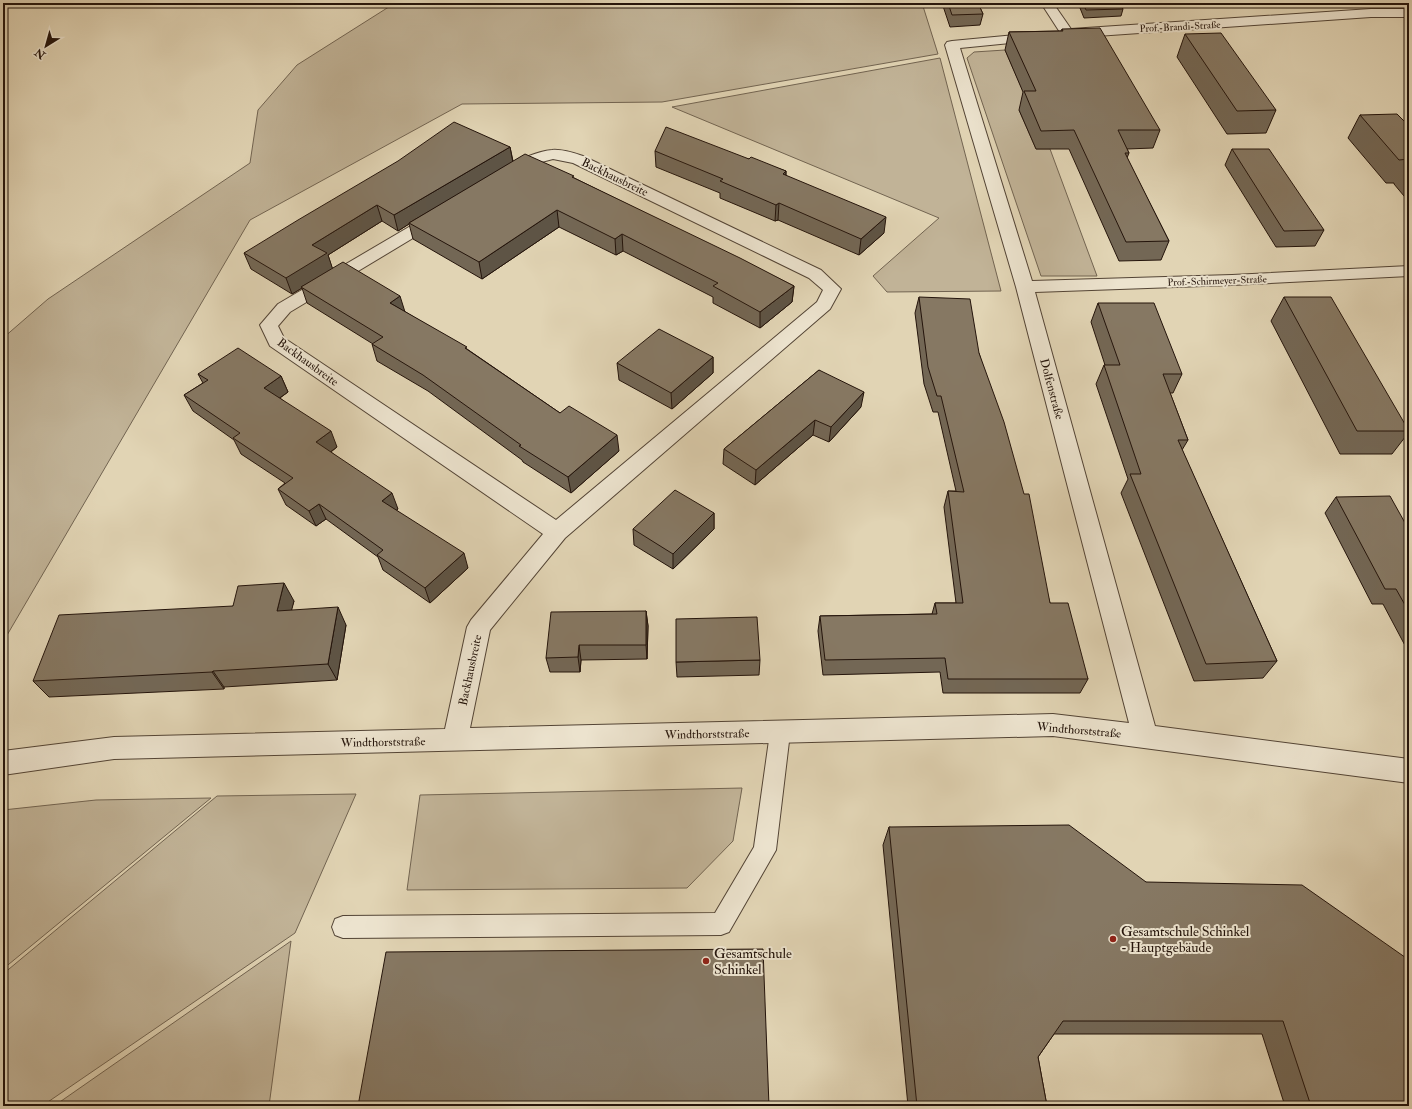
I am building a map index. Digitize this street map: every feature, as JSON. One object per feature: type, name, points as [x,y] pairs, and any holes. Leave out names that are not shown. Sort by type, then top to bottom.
[{"type":"street","points":[[1047,3],[1068,34]]},
{"type":"street","name":"Prof.-Brandi-Straße","points":[[952,45],[1068,34],[1371,13],[1409,13]]},
{"type":"street","name":"Dolfenstraße","points":[[952,45],[1025,287],[1145,736]]},
{"type":"street","name":"Backhausbreite","points":[[455,740],[479,627],[557,532],[824,305],[832,289],[815,274],[578,158],[553,154],[529,161],[495,182]]},
{"type":"street","name":"Backhausbreite","points":[[454,206],[284,308],[269,325],[277,342],[557,532]]},
{"type":"street","name":"Prof.-Schirmeyer-Straße","points":[[1025,287],[1232,280],[1409,271]]},
{"type":"street","name":"Windthorststraße","points":[[3,762],[114,748],[780,733],[1052,725],[1409,771]]},
{"type":"lane","points":[[343,927],[721,924],[765,850],[780,733]]},
{"type":"shaded area","points":[[395,3],[922,3],[938,54],[662,102],[462,104],[250,220],[3,642],[3,338],[48,299],[250,163],[258,110],[297,65]]},
{"type":"shaded area","points":[[1005,50],[1031,109],[1019,110],[1036,149],[1050,149],[1097,276],[1041,276],[967,58],[974,52]]},
{"type":"shaded area","points":[[940,58],[1001,291],[887,292],[873,276],[939,218],[672,107]]},
{"type":"shaded area","points":[[742,788],[733,841],[687,888],[407,890],[420,795]]},
{"type":"shaded area","points":[[356,794],[295,933],[42,1106],[3,1106],[3,974],[217,796]]},
{"type":"shaded area","points":[[211,798],[3,969],[3,810],[96,800]]},
{"type":"shaded area","points":[[291,941],[269,1106],[54,1106]]},
{"type":"building","points":[[948,3],[978,3],[983,14],[952,15]]},
{"type":"building","points":[[1083,3],[1119,3],[1123,9],[1086,10]]},
{"type":"building","points":[[1100,28],[1160,130],[1118,130],[1129,153],[1125,153],[1169,241],[1126,242],[1074,130],[1041,131],[1024,91],[1036,91],[1009,32],[1063,31],[1062,29]]},
{"type":"building","points":[[1221,33],[1276,110],[1237,111],[1185,34]]},
{"type":"building","points":[[1397,114],[1409,126],[1409,159],[1399,160],[1360,115]]},
{"type":"building","points":[[454,122],[510,147],[394,215],[377,205],[312,245],[327,253],[286,278],[244,253],[398,161]]},
{"type":"building","points":[[666,127],[749,159],[751,157],[786,171],[783,174],[886,217],[861,239],[779,203],[776,205],[720,181],[723,179],[655,151]]},
{"type":"building","points":[[1232,149],[1269,149],[1324,230],[1284,231]]},
{"type":"building","points":[[525,154],[574,176],[572,177],[740,258],[794,286],[760,312],[713,286],[718,283],[622,234],[615,239],[557,210],[479,262],[409,223]]},
{"type":"building","points":[[343,262],[400,296],[390,303],[467,347],[465,348],[560,413],[569,406],[617,435],[568,477],[519,446],[521,445],[423,375],[372,344],[383,337],[301,287]]},
{"type":"building","points":[[919,297],[970,299],[979,353],[1004,422],[1024,494],[1029,494],[1050,603],[1068,603],[1088,679],[948,679],[945,658],[825,660],[820,616],[937,614],[935,603],[963,603],[948,491],[964,492],[941,396],[937,396],[928,367]]},
{"type":"building","points":[[1284,297],[1331,297],[1409,431],[1357,431]]},
{"type":"building","points":[[1098,303],[1154,303],[1182,374],[1163,374],[1188,440],[1178,440],[1277,661],[1206,664],[1130,474],[1141,474],[1104,365],[1120,365]]},
{"type":"building","points":[[659,329],[713,357],[671,393],[617,363]]},
{"type":"building","points":[[238,348],[281,376],[264,388],[331,431],[316,442],[392,493],[382,501],[464,553],[425,588],[377,555],[383,550],[319,504],[309,511],[278,489],[293,478],[233,438],[240,433],[184,395],[208,380],[198,374]]},
{"type":"building","points":[[819,370],[864,392],[831,427],[815,420],[756,470],[724,449]]},
{"type":"building","points":[[675,490],[714,513],[673,554],[633,529]]},
{"type":"building","points":[[1390,496],[1409,530],[1409,612],[1396,589],[1385,589],[1336,497]]},
{"type":"building","points":[[284,583],[277,611],[338,607],[328,664],[212,672],[33,681],[59,615],[233,606],[238,586]]},
{"type":"building","points":[[646,611],[646,645],[579,645],[578,657],[546,658],[551,612]]},
{"type":"building","points":[[757,617],[760,660],[676,662],[676,619]]},
{"type":"building","name":"Gesamtschule Schinkel - Hauptgebäude","points":[[1069,825],[1146,882],[1302,885],[1409,960],[1409,1106],[1311,1106],[1283,1021],[1063,1021],[1038,1057],[1047,1106],[917,1106],[889,827]]},
{"type":"building","points":[[763,949],[769,1106],[358,1106],[386,952]]},
{"type":"place","name":"Gesamtschule Schinkel - Hauptgebäude","points":[[1113,939]]},
{"type":"place","name":"Gesamtschule Schinkel","points":[[706,961]]}]
